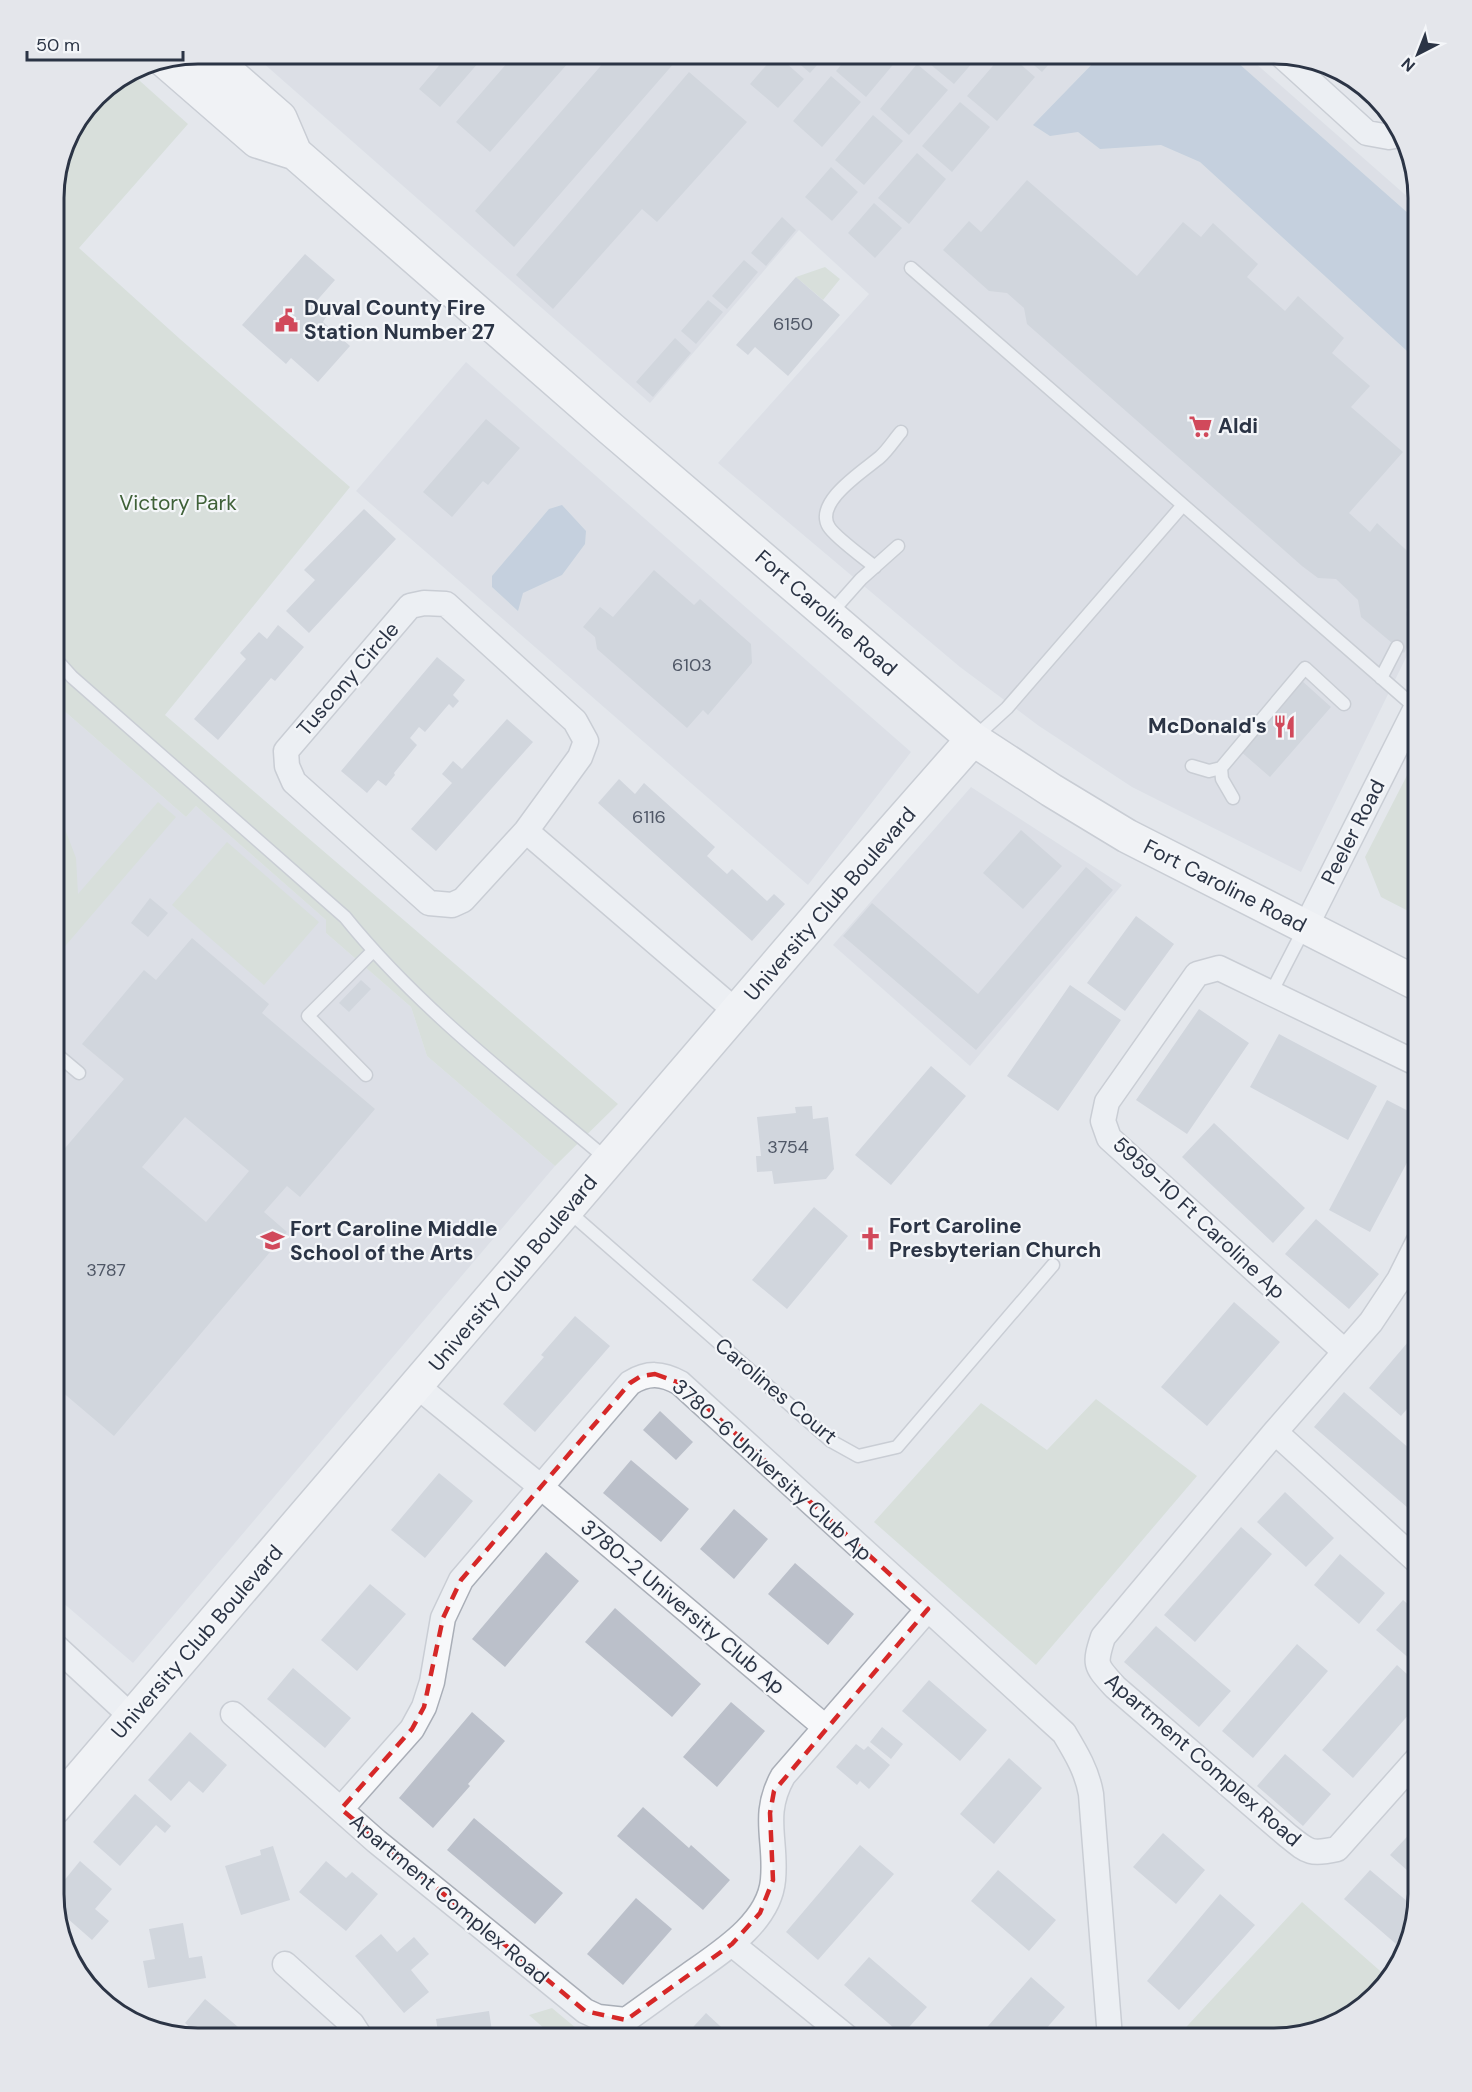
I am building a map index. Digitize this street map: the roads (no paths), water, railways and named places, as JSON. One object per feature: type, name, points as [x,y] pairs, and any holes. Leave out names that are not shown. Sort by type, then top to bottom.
[{"type":"street","name":"Fort Caroline Road","points":[[220,65],[280,118],[295,153]]},
{"type":"street","points":[[1294,66],[1367,133],[1392,136]]},
{"type":"street","name":"Fort Caroline Road","points":[[172,67],[257,141],[295,153],[589,410],[973,739],[1127,836],[1408,979]]},
{"type":"street","name":"Tuscony Circle","points":[[424,603],[446,604],[575,721],[585,741],[580,758],[526,831],[463,900],[452,904],[429,903],[294,782],[287,766],[286,751],[410,606],[424,603]]},
{"type":"street","name":"Peeler Road","points":[[1305,928],[1408,724]]},
{"type":"street","name":"University Club Boulevard","points":[[65,1795],[973,739]]},
{"type":"street","points":[[526,831],[737,1012]]},
{"type":"street","name":"5959-10 Ft Caroline Ap","points":[[1344,1351],[1109,1138],[1103,1121],[1107,1102],[1197,974],[1219,968],[1408,1059]]},
{"type":"street","points":[[1408,1262],[1371,1322],[1275,1432],[1408,1553]]},
{"type":"street","name":"3780-6 University Club Ap","points":[[541,1487],[630,1383],[641,1376],[655,1374],[669,1377],[680,1383],[928,1609]]},
{"type":"street","name":"3780-2 University Club Ap","points":[[417,1386],[541,1487],[825,1727]]},
{"type":"street","name":"Apartment Complex Road","points":[[1275,1432],[1102,1637],[1096,1659],[1100,1670],[1116,1687],[1305,1849],[1318,1853],[1337,1849],[1408,1769]]},
{"type":"street","name":"Apartment Complex Road","points":[[541,1487],[461,1580],[443,1618],[432,1682],[424,1707],[412,1729],[341,1809],[469,1918],[585,2011],[598,2018],[626,2020],[732,1944],[760,1913],[770,1893],[773,1880],[770,1813],[774,1791],[783,1776],[928,1609]]},
{"type":"street","points":[[928,1609],[1059,1727],[1080,1758],[1091,1794],[1109,2028]]},
{"type":"street","points":[[65,1655],[132,1717]]},
{"type":"street","points":[[233,1714],[341,1809]]},
{"type":"street","points":[[732,1944],[835,2028]]},
{"type":"street","points":[[285,1964],[354,2027]]},
{"type":"lane","points":[[911,268],[1381,678],[1408,699]]},
{"type":"lane","points":[[875,567],[829,527],[826,517],[828,506],[852,477],[882,456],[901,432]]},
{"type":"lane","points":[[973,739],[1007,708],[1183,505]]},
{"type":"lane","points":[[829,616],[898,546]]},
{"type":"lane","points":[[1381,678],[1397,647]]},
{"type":"lane","points":[[1192,766],[1209,771],[1221,768],[1305,668],[1344,704]]},
{"type":"lane","points":[[65,669],[345,917],[373,951],[407,986],[609,1161]]},
{"type":"lane","points":[[1221,768],[1222,779],[1233,798]]},
{"type":"lane","points":[[1271,993],[1305,928]]},
{"type":"lane","points":[[366,1075],[308,1016],[373,951]]},
{"type":"lane","points":[[65,1061],[79,1073]]},
{"type":"lane","name":"Carolines Court","points":[[567,1210],[831,1441],[858,1456],[897,1447],[1053,1265]]},
{"type":"water","points":[[1091,65],[1240,65],[1408,213],[1408,352],[1200,162],[1161,145],[1100,149],[1078,132],[1050,136],[1033,125]]},
{"type":"water","points":[[562,505],[586,531],[585,544],[562,575],[523,593],[518,611],[492,587],[492,576],[549,509]]},
{"type":"place","name":"Duval County Fire Station Number 27","points":[[286,320]]},
{"type":"place","name":"Aldi","points":[[1200,426]]},
{"type":"place","name":"McDonald's","points":[[1285,726]]},
{"type":"place","name":"Fort Caroline Presbyterian Church","points":[[871,1238]]},
{"type":"place","name":"Fort Caroline Middle School of the Arts","points":[[272,1241]]},
{"type":"park label","name":"Victory Park","points":[[178,503]]}]
